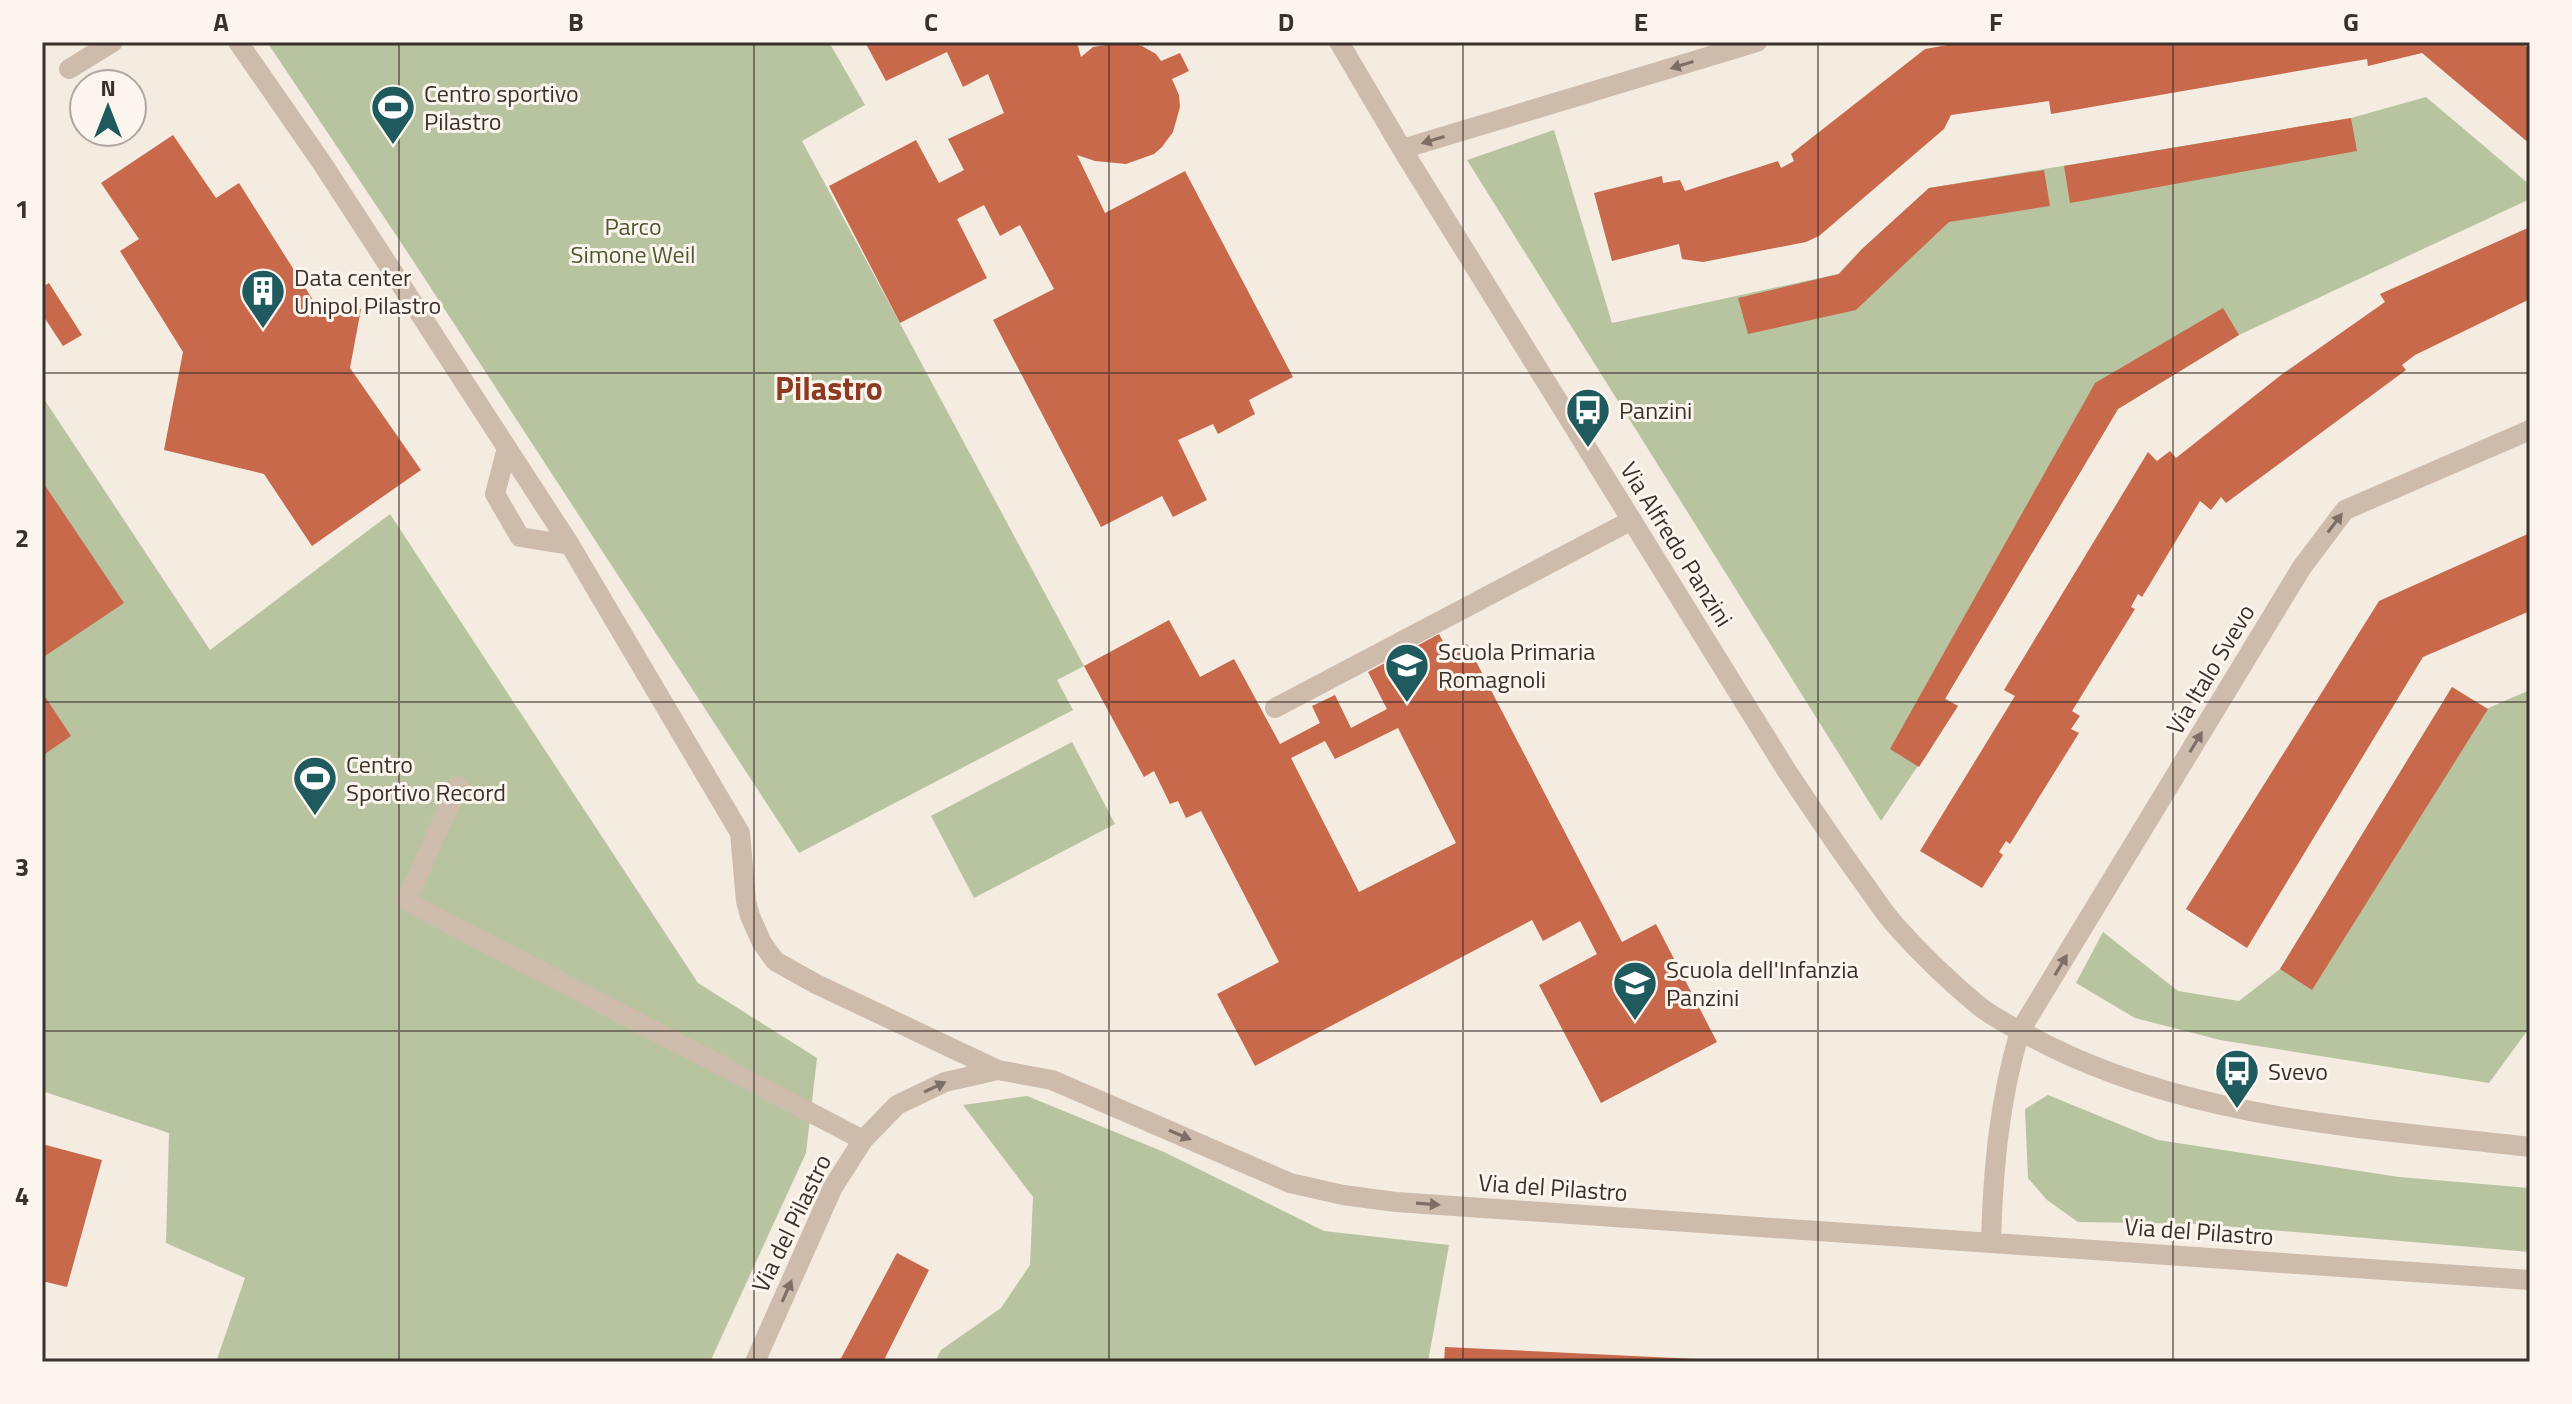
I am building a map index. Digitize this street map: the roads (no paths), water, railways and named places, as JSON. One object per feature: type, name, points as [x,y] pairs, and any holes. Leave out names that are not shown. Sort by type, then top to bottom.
[{"type":"street","points":[[71,68],[113,42]]},
{"type":"street","points":[[238,42],[322,163],[570,545],[740,833],[750,916],[762,943],[775,961],[816,984],[998,1070]]},
{"type":"street","name":"Via Alfredo Panzini","points":[[1339,42],[1785,768],[1895,926],[1981,1008],[2067,1055],[2124,1078],[2237,1110],[2530,1147]]},
{"type":"street","points":[[1402,149],[1757,42]]},
{"type":"street","name":"Via Italo Svevo","points":[[2020,1031],[2302,567],[2345,510],[2530,430]]},
{"type":"street","points":[[507,448],[495,494],[520,537],[570,545]]},
{"type":"street","points":[[1275,708],[1632,520]]},
{"type":"street","points":[[458,786],[406,901],[863,1140]]},
{"type":"street","points":[[1982,1242],[1992,1187],[1998,1124],[2020,1031]]},
{"type":"street","name":"Via del Pilastro","points":[[755,1362],[833,1187],[863,1140],[897,1105],[945,1082],[998,1070],[1052,1080],[1290,1183],[1343,1195],[1396,1202],[2530,1280]]},
{"type":"place","name":"Centro sportivo Pilastro","points":[[393,146]]},
{"type":"place","name":"Data center Unipol Pilastro","points":[[263,330]]},
{"type":"place","name":"Panzini","points":[[1588,449]]},
{"type":"place","name":"Scuola Primaria Romagnoli","points":[[1407,704]]},
{"type":"place","name":"Centro Sportivo Record","points":[[315,817]]},
{"type":"place","name":"Scuola dell'Infanzia Panzini","points":[[1635,1022]]},
{"type":"place","name":"Svevo","points":[[2237,1110]]},
{"type":"district","name":"Pilastro","points":[[829,388]]},
{"type":"park label","name":"Parco Simone Weil","points":[[633,240]]}]
